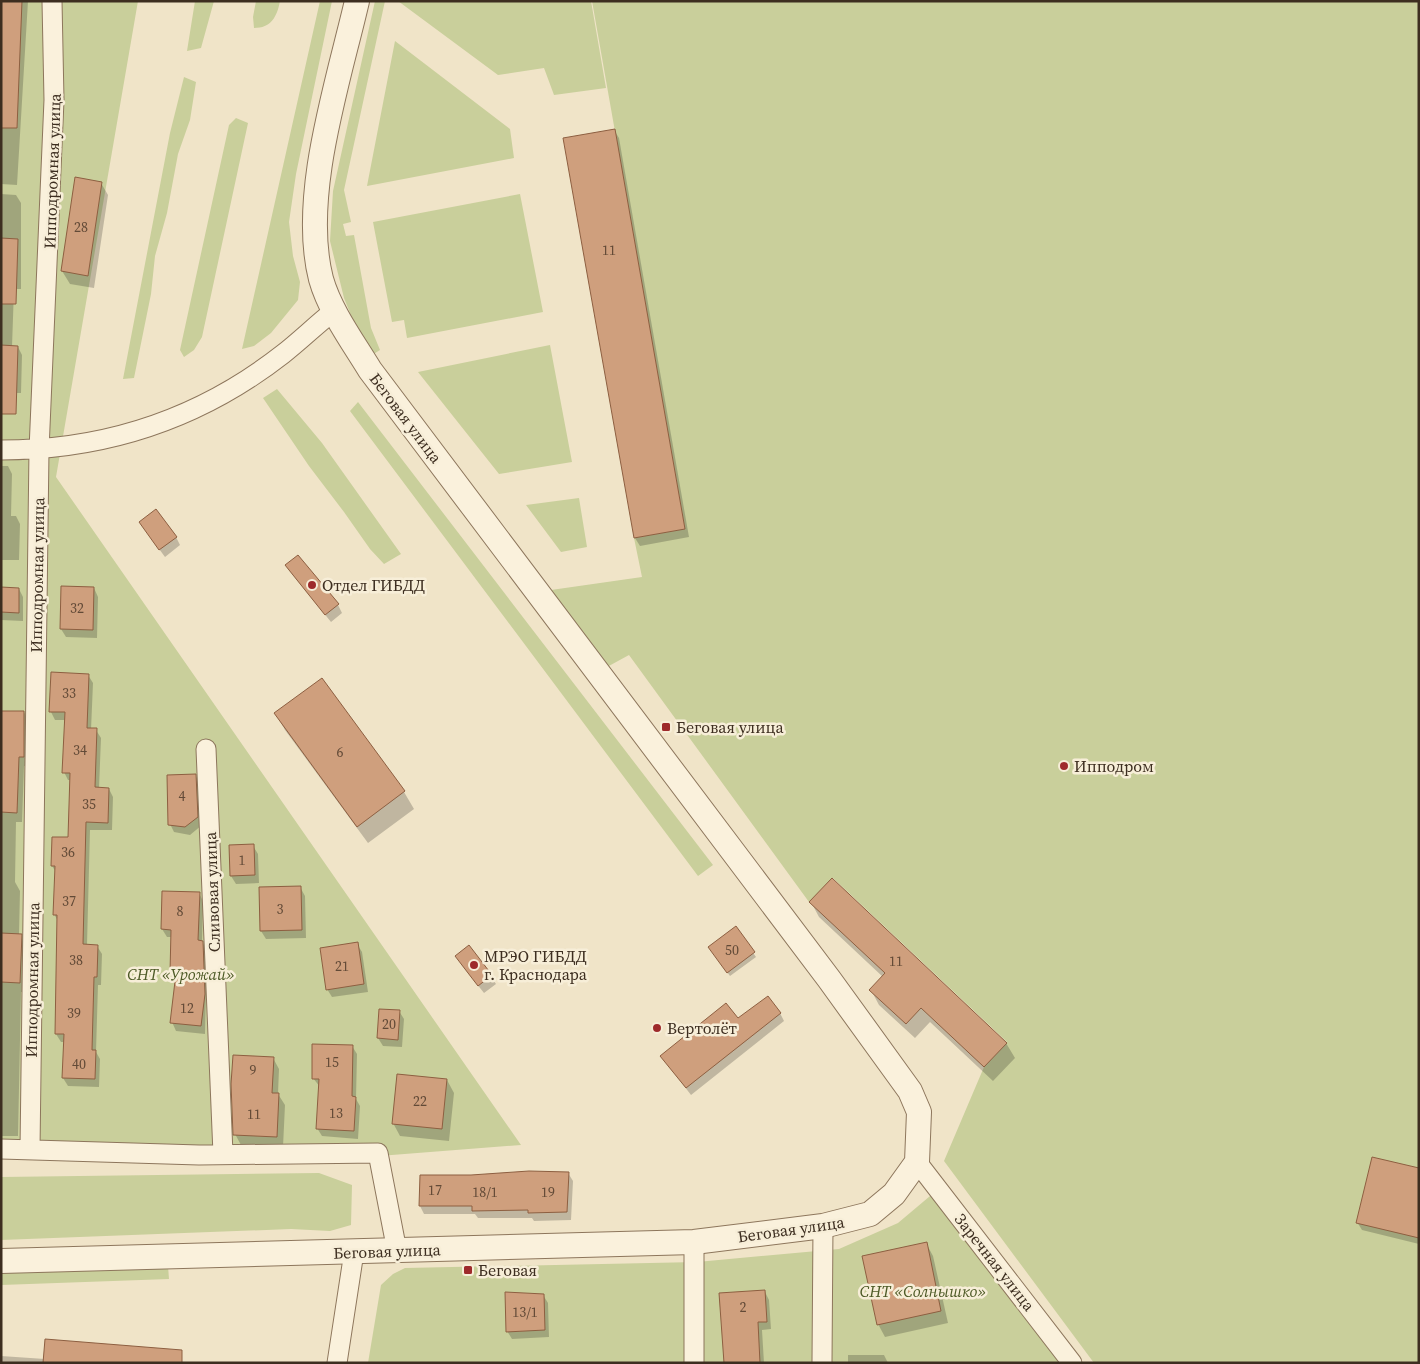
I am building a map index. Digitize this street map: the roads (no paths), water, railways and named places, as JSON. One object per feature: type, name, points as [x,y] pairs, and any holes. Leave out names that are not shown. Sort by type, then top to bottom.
[{"type":"street","name":"Ипподромная улица","points":[[30,1150],[39,450],[54,100],[52,1]]},
{"type":"street","name":"Беговая улица","points":[[1,1261],[694,1242],[823,1226],[870,1214],[894,1194],[917,1162],[919,1112],[910,1091],[830,980],[370,370],[335,310],[322,281],[314,245],[316,207],[329,123],[357,1]]},
{"type":"street","points":[[1,450],[61,448],[125,436],[206,404],[283,354],[335,310]]},
{"type":"street","name":"Сливовая улица","points":[[206,749],[223,1154]]},
{"type":"street","points":[[1,1149],[223,1154],[378,1153],[397,1251]]},
{"type":"street","name":"Заречная улица","points":[[917,1162],[1072,1363]]},
{"type":"street","points":[[822,1363],[823,1226]]},
{"type":"street","points":[[694,1242],[694,1363]]},
{"type":"street","points":[[336,1363],[354,1252]]},
{"type":"place","name":"Отдел ГИБДД","points":[[312,585]]},
{"type":"place","name":"Беговая улица","points":[[666,727]]},
{"type":"place","name":"Ипподром","points":[[1064,766]]},
{"type":"place","name":"МРЭО ГИБДД г. Краснодара","points":[[474,965]]},
{"type":"place","name":"Вертолёт","points":[[657,1028]]},
{"type":"place","name":"Беговая","points":[[468,1270]]},
{"type":"park label","name":"СНТ «Урожай»","points":[[181,974]]},
{"type":"park label","name":"СНТ «Солнышко»","points":[[923,1291]]}]
